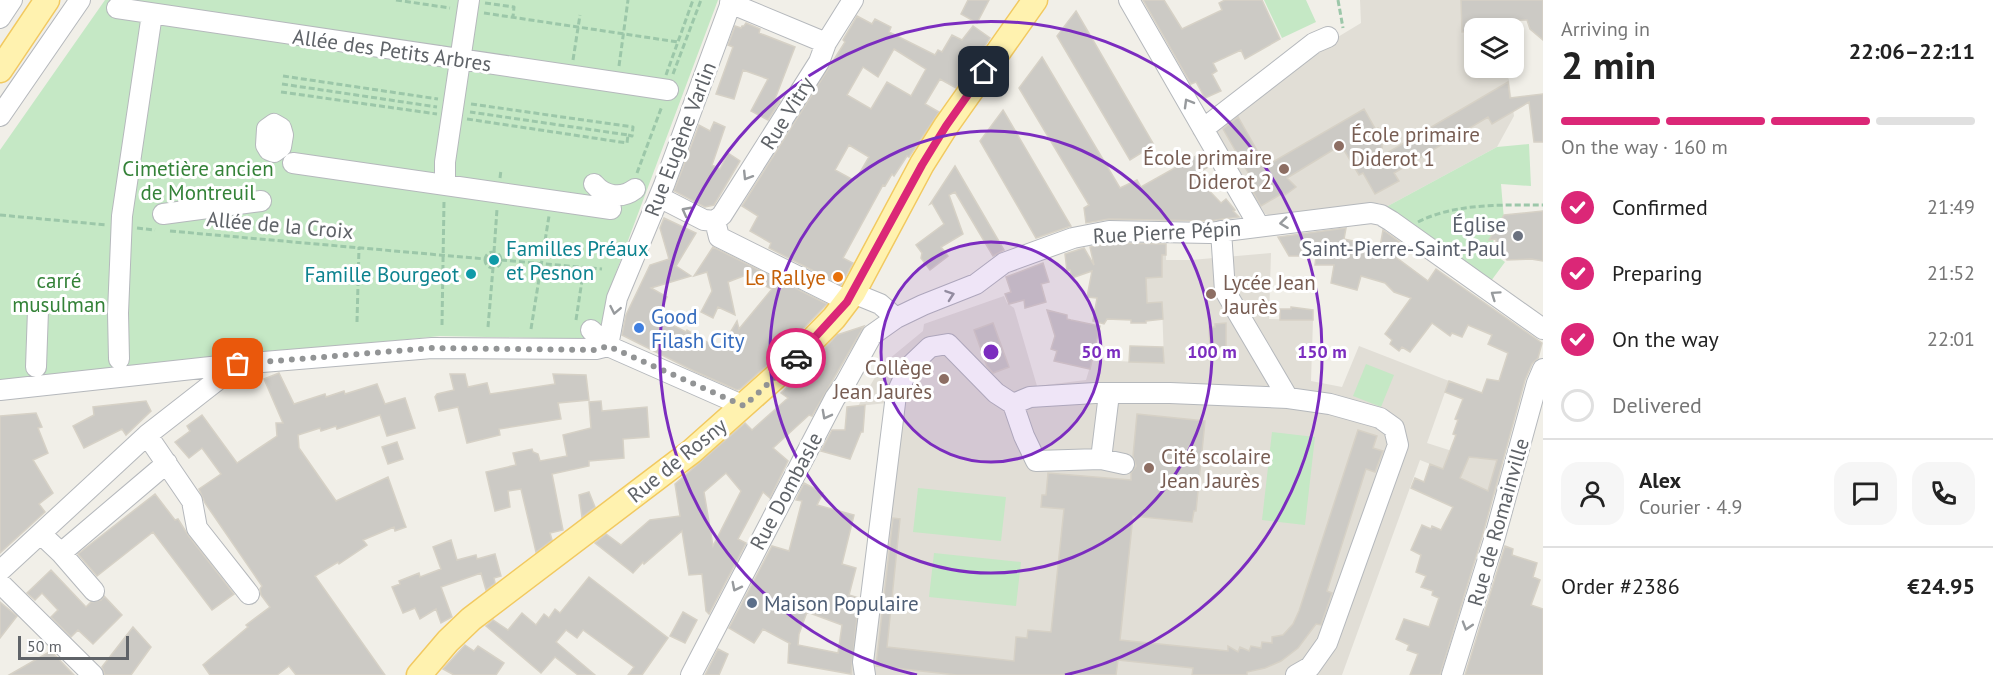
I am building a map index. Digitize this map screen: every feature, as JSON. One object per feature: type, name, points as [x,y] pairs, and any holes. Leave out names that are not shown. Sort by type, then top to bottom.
[{"type":"main road","name":"Rue de Rosny","points":[[419,675],[448,641],[471,619],[690,452],[744,406],[834,318],[845,295],[940,135],[1035,0]]},
{"type":"main road","points":[[0,70],[40,2]]},
{"type":"street","points":[[0,18],[12,0]]},
{"type":"street","points":[[0,116],[80,0]]},
{"type":"street","name":"Rue Vitry","points":[[715,221],[722,215],[819,62],[826,43],[853,0]]},
{"type":"street","points":[[1129,0],[1259,226]]},
{"type":"street","points":[[40,2],[65,21]]},
{"type":"street","points":[[731,2],[826,43]]},
{"type":"street","name":"Rue Eugène Varlin","points":[[594,337],[617,298],[659,197],[731,2]]},
{"type":"street","points":[[445,184],[445,162],[468,6]]},
{"type":"street","name":"Allée des Petits Arbres","points":[[117,8],[664,90]]},
{"type":"street","points":[[119,359],[121,226],[152,14]]},
{"type":"street","points":[[1203,129],[1314,44],[1336,34]]},
{"type":"street","points":[[293,163],[610,209]]},
{"type":"street","points":[[594,184],[603,192],[613,195],[627,194],[635,189]]},
{"type":"street","points":[[659,197],[704,220],[715,221],[719,237],[845,295],[880,304],[896,318]]},
{"type":"street","points":[[163,225],[261,201]]},
{"type":"street","name":"Rue Pierre Pépin","points":[[896,318],[976,284],[1004,263],[1072,238],[1109,231],[1221,231],[1363,213],[1378,214],[1543,329]]},
{"type":"street","points":[[1221,231],[1225,291],[1288,398]]},
{"type":"street","points":[[36,367],[38,310]]},
{"type":"street","name":"Rue Dombasle","points":[[691,675],[835,398],[872,335],[896,318]]},
{"type":"street","points":[[0,390],[238,364],[432,348],[596,350],[594,337]]},
{"type":"street","points":[[594,337],[744,406]]},
{"type":"street","points":[[865,675],[862,662],[896,395],[909,367],[930,347],[948,344],[996,393],[1013,404],[1036,461],[1101,459],[1124,464]]},
{"type":"street","points":[[0,571],[147,435],[238,364]]},
{"type":"street","name":"Rue de Romainville","points":[[1452,675],[1543,369]]},
{"type":"street","points":[[1013,404],[1030,397],[1109,394],[1170,393],[1288,398],[1330,404],[1380,418],[1394,428],[1398,445],[1328,643],[1310,667],[1296,675]]},
{"type":"street","points":[[1101,459],[1109,394]]},
{"type":"street","points":[[147,435],[192,501],[197,528],[249,594]]},
{"type":"street","points":[[61,553],[167,463]]},
{"type":"street","points":[[41,534],[94,591]]},
{"type":"street","points":[[0,583],[93,675]]},
{"type":"path","points":[[396,0],[514,7],[513,17]]},
{"type":"path","points":[[617,83],[628,0]]},
{"type":"path","points":[[664,90],[693,0]]},
{"type":"path","points":[[1336,34],[1338,0]]},
{"type":"path","points":[[468,6],[513,17],[678,42]]},
{"type":"path","points":[[571,76],[580,15]]},
{"type":"path","points":[[442,325],[445,184]]},
{"type":"path","points":[[531,329],[552,200]]},
{"type":"path","points":[[1415,224],[1430,216],[1459,209],[1543,205]]},
{"type":"path","name":"Allée de la Croix","points":[[0,215],[121,226],[163,225],[485,259]]},
{"type":"path","points":[[357,322],[358,247]]},
{"type":"path","points":[[495,252],[501,260],[499,266],[493,268],[487,265],[485,259],[488,253],[495,252]]},
{"type":"path","points":[[501,260],[602,269]]},
{"type":"path","points":[[584,267],[594,337]]},
{"type":"path","points":[[488,327],[493,268]]},
{"type":"shaded area","points":[[1360,0],[1487,0],[1489,18],[1464,18],[1464,78],[1508,78],[1514,116],[1497,147],[1386,207],[1379,203],[1274,217],[1265,214],[1208,120],[1260,84],[1361,23]]},
{"type":"shaded area","name":"Cité scolaire Jean Jaurès","points":[[1271,253],[1269,319],[1313,320],[1311,381],[1342,387],[1359,346],[1449,381],[1427,443],[1474,458],[1497,460],[1493,473],[1503,476],[1497,496],[1460,476],[1420,460],[1342,675],[851,675],[862,613],[887,403],[858,406],[883,364],[923,331],[924,324],[1004,296],[1007,303],[1014,308],[1037,386],[1086,380],[1092,360],[1164,363],[1162,302],[1147,303],[1146,278],[1162,277],[1162,255],[1166,255],[1166,260],[1191,260]]},
{"type":"green space","name":"Cimetière ancien de Montreuil","points":[[105,0],[718,0],[608,294],[600,331],[592,339],[440,336],[0,381],[0,150]]},
{"type":"green space","points":[[1264,0],[1306,0],[1316,22],[1282,38]]},
{"type":"green space","points":[[1529,144],[1531,186],[1501,184],[1504,220],[1493,233],[1494,254],[1505,262],[1491,281],[1386,207],[1497,147]]},
{"type":"green space","points":[[1366,364],[1394,375],[1381,407],[1353,396]]},
{"type":"green space","points":[[1272,432],[1315,437],[1305,525],[1262,520]]},
{"type":"green space","points":[[918,488],[1006,497],[1001,541],[913,532]]},
{"type":"green space","points":[[934,553],[1021,562],[1016,606],[929,597]]},
{"type":"building","points":[[968,0],[989,0],[977,23],[961,14]]},
{"type":"building","points":[[1143,0],[1164,0],[1182,29],[1222,10],[1219,3],[1225,0],[1262,0],[1280,39],[1245,59],[1241,50],[1213,63],[1217,71],[1212,74],[1221,91],[1205,98],[1196,82],[1191,84]]},
{"type":"building","points":[[1461,0],[1543,0],[1543,40],[1530,29],[1524,18],[1464,18],[1464,32],[1462,32]]},
{"type":"building","points":[[1076,11],[1154,145],[1130,160],[1057,36]]},
{"type":"building","points":[[857,16],[872,24],[875,19],[891,27],[889,32],[935,55],[938,50],[942,52],[952,35],[962,40],[973,26],[990,38],[956,88],[940,79],[925,104],[939,112],[909,157],[907,156],[894,176],[892,174],[885,186],[883,185],[843,258],[853,263],[841,285],[769,248],[771,243],[750,231],[758,216],[742,206],[845,42],[843,40]],"holes":[[[894,49],[926,69],[911,96],[887,82],[871,109],[847,95],[863,67],[878,77]],[[849,145],[869,157],[855,181],[835,170]]]},
{"type":"building","points":[[746,23],[760,29],[759,33],[795,47],[775,99],[780,101],[768,120],[751,111],[768,79],[743,70],[734,99],[716,94],[733,47],[728,45],[735,26],[741,28]]},
{"type":"building","points":[[1042,57],[1120,188],[1137,180],[1141,187],[1203,152],[1210,166],[1194,175],[1221,203],[1226,199],[1239,217],[1208,221],[1109,219],[1086,223],[1084,208],[1089,205],[1019,88]]},
{"type":"building","points":[[1508,82],[1510,98],[1543,94],[1543,142],[1534,142],[1529,102],[1492,124],[1488,117],[1394,173],[1399,181],[1375,194],[1363,173],[1359,175],[1341,145],[1287,178],[1296,187],[1261,206],[1245,178],[1250,176],[1223,129],[1238,117],[1266,166],[1364,109],[1376,130],[1378,128],[1382,135],[1382,156]]},
{"type":"building","points":[[1003,110],[1071,226],[1036,238],[980,141]]},
{"type":"building","points":[[714,122],[725,127],[712,165],[720,169],[728,153],[740,161],[714,205],[705,207],[674,191],[699,125],[710,131]]},
{"type":"building","points":[[955,166],[1004,250],[993,256],[955,192],[949,195],[963,234],[941,247],[948,256],[930,270],[921,258],[922,253],[916,245],[944,224],[932,203],[930,204]]},
{"type":"building","name":"Église Saint-Pierre-Saint-Paul","points":[[1543,211],[1543,261],[1507,260],[1501,256],[1501,251],[1497,251],[1496,239],[1489,240],[1504,215]]},
{"type":"building","points":[[664,218],[696,233],[676,266],[691,276],[651,288],[667,297],[657,317],[686,332],[687,330],[720,350],[737,321],[739,329],[772,289],[746,275],[728,282],[735,315],[718,307],[713,318],[701,312],[712,291],[707,272],[694,276],[713,247],[827,304],[772,361],[740,389],[737,390],[694,371],[622,335],[626,315],[650,265],[669,259],[660,228]]},
{"type":"building","points":[[1346,228],[1344,239],[1380,247],[1383,230],[1404,245],[1397,258],[1428,281],[1436,269],[1542,343],[1538,358],[1532,364],[1525,380],[1482,537],[1440,675],[1410,675],[1418,654],[1407,650],[1409,645],[1396,639],[1404,619],[1429,627],[1439,598],[1432,595],[1433,591],[1421,587],[1426,576],[1416,572],[1421,555],[1411,550],[1422,525],[1441,530],[1453,507],[1411,488],[1415,478],[1424,482],[1430,464],[1443,469],[1456,435],[1453,434],[1458,420],[1455,419],[1463,399],[1445,392],[1449,381],[1482,393],[1487,379],[1499,381],[1508,353],[1488,344],[1492,335],[1468,325],[1462,337],[1452,333],[1450,336],[1432,323],[1410,352],[1402,347],[1399,351],[1390,344],[1392,340],[1385,334],[1411,298],[1394,292],[1385,283],[1361,276],[1357,290],[1331,283],[1334,265],[1315,265],[1316,256],[1289,256],[1278,237]],"holes":[[[1469,457],[1497,460],[1488,491],[1460,478]]]},
{"type":"building","points":[[1110,243],[1166,244],[1166,255],[1162,255],[1162,277],[1146,278],[1147,303],[1162,302],[1163,319],[1146,321],[1146,323],[1107,319],[1104,324],[1093,321],[1097,298],[1087,297],[1092,271],[1072,278],[1070,270],[1067,271],[1065,254],[1084,248],[1094,265],[1090,247]]},
{"type":"building","points":[[1043,263],[1049,282],[1041,284],[1046,302],[1025,308],[1024,300],[1009,304],[1005,294],[1011,292],[1006,277]]},
{"type":"building","points":[[1291,307],[1313,310],[1313,320],[1280,320],[1280,309],[1291,309]]},
{"type":"building","points":[[1047,310],[1067,315],[1067,319],[1100,326],[1090,369],[1054,361],[1057,351],[1051,349],[1055,336]]},
{"type":"building","points":[[993,323],[1009,367],[993,373],[987,366],[974,330]]},
{"type":"building","points":[[1226,323],[1226,347],[1210,348],[1209,327]]},
{"type":"building","points":[[864,326],[812,416],[809,415],[773,448],[788,461],[770,498],[763,492],[738,539],[746,543],[709,614],[706,611],[702,574],[689,575],[682,531],[644,564],[643,562],[633,573],[595,543],[606,534],[621,545],[650,520],[680,516],[675,484],[745,423],[752,430],[788,398],[781,393],[837,335]],"holes":[[[726,473],[741,491],[713,546],[704,492]]]},
{"type":"building","points":[[1130,346],[1163,347],[1164,363],[1129,362]]},
{"type":"building","points":[[279,373],[294,404],[325,394],[326,397],[344,391],[345,394],[377,384],[385,404],[405,398],[415,428],[387,436],[380,415],[337,429],[336,426],[321,431],[320,428],[298,435],[299,448],[336,501],[388,477],[406,527],[395,531],[394,527],[363,540],[367,545],[339,564],[338,562],[315,576],[385,675],[296,675],[289,666],[277,675],[210,675],[203,665],[248,627],[246,625],[270,607],[261,595],[262,586],[205,503],[199,489],[221,474],[202,448],[189,458],[175,442],[190,431],[187,426],[202,415],[237,463],[277,436],[276,423],[283,423],[264,379]]},
{"type":"building","points":[[450,374],[465,374],[468,387],[487,383],[490,394],[555,384],[553,374],[586,375],[589,400],[558,403],[561,419],[499,429],[500,435],[467,443],[458,407],[439,411],[435,397],[437,394],[454,390]]},
{"type":"building","points":[[146,401],[151,411],[126,435],[122,429],[84,448],[73,426],[94,415],[93,407]]},
{"type":"building","points":[[601,401],[602,411],[647,407],[649,437],[623,439],[624,458],[589,461],[589,466],[552,474],[563,530],[550,533],[552,540],[536,552],[521,489],[508,491],[510,507],[495,511],[486,472],[516,465],[513,453],[532,449],[538,454],[540,461],[567,456],[563,435],[591,428],[589,402]]},
{"type":"building","points":[[865,405],[863,432],[861,432],[850,459],[821,451],[832,430],[845,430],[847,407]]},
{"type":"building","points":[[36,413],[42,427],[38,428],[48,453],[33,460],[53,493],[39,504],[45,512],[0,553],[0,416]]},
{"type":"building","points":[[1137,414],[1205,421],[1196,511],[1194,511],[1192,522],[1133,516],[1120,640],[1228,651],[1228,646],[1238,652],[1240,647],[1249,651],[1251,646],[1261,648],[1262,642],[1272,643],[1272,637],[1283,635],[1293,624],[1358,430],[1377,436],[1373,448],[1383,451],[1375,472],[1366,469],[1327,591],[1332,593],[1321,625],[1316,624],[1298,648],[1281,661],[1247,672],[1247,675],[1192,675],[1193,668],[1118,660],[1116,675],[957,675],[876,666],[893,518],[900,519],[887,647],[1014,661],[1016,637],[1027,638],[1028,630],[1051,632],[1064,509],[1041,507],[1042,495],[1046,495],[1048,473],[1131,480],[1131,473],[1136,466],[1133,456]]},
{"type":"building","points":[[397,442],[403,459],[388,464],[382,447]]},
{"type":"building","points":[[804,483],[823,493],[817,505],[854,515],[842,564],[856,568],[849,595],[859,598],[851,674],[788,663],[789,643],[791,644],[763,629],[754,643],[729,628],[772,546],[789,551],[802,501],[796,500]],"holes":[[[807,612],[842,625],[838,653],[798,645],[799,634]]]},
{"type":"building","points":[[589,492],[595,507],[582,517],[579,495]]},
{"type":"building","points":[[155,494],[175,520],[178,519],[234,594],[212,610],[153,532],[97,576],[78,554]]},
{"type":"building","points":[[451,540],[457,560],[476,555],[477,559],[495,554],[501,576],[494,578],[495,583],[486,590],[481,573],[441,587],[452,617],[441,623],[436,609],[420,619],[415,608],[403,613],[392,587],[400,584],[399,581],[419,573],[420,577],[441,569],[433,547]]},
{"type":"building","points":[[1505,546],[1513,549],[1512,555],[1537,563],[1533,577],[1540,580],[1531,605],[1543,609],[1543,675],[1465,675]]},
{"type":"building","points":[[51,570],[86,607],[91,602],[101,600],[104,596],[122,615],[93,644],[78,630],[71,637],[51,617],[58,610],[42,593],[35,600],[27,593]]},
{"type":"building","points":[[589,577],[668,638],[642,675],[628,675],[634,667],[583,630],[577,638],[566,630],[556,642],[595,675],[578,675],[555,657],[541,673],[486,626],[493,620],[508,630],[522,613],[536,625],[544,614],[549,618],[555,609],[560,613]]},
{"type":"building","points":[[0,602],[17,616],[0,638]]},
{"type":"building","points":[[683,612],[697,620],[685,643],[670,636]]},
{"type":"building","points":[[133,627],[151,647],[131,675],[105,675],[102,667]]},
{"type":"building","points":[[465,645],[474,651],[478,646],[504,663],[496,675],[454,675],[443,669]]},
{"type":"building","points":[[718,649],[728,654],[719,675],[705,675]]},
{"type":"building","points":[[51,651],[74,675],[9,675]]},
{"type":"way so far","points":[[238,364],[432,348],[596,350],[608,346],[744,406],[796,358]]},
{"type":"place","name":"École primaire Diderot 1","points":[[1339,146]]},
{"type":"place","name":"École primaire Diderot 2","points":[[1284,169]]},
{"type":"place","name":"Église Saint-Pierre-Saint-Paul","points":[[1518,236]]},
{"type":"place","name":"Familles Préaux et Pesnon","points":[[494,260]]},
{"type":"place","name":"Famille Bourgeot","points":[[471,274]]},
{"type":"place","name":"Le Rallye","points":[[838,277]]},
{"type":"place","name":"Lycée Jean Jaurès","points":[[1211,294]]},
{"type":"place","name":"Good Filash City","points":[[639,328]]},
{"type":"place","name":"Collège Jean Jaurès","points":[[944,379]]},
{"type":"place","name":"Cité scolaire Jean Jaurès","points":[[1149,468]]},
{"type":"place","name":"Maison Populaire","points":[[752,603]]},
{"type":"route","points":[[796,358],[834,318],[853,293],[922,165],[984,72]]},
{"type":"park label","name":"carré musulman","points":[[59,292]]}]
